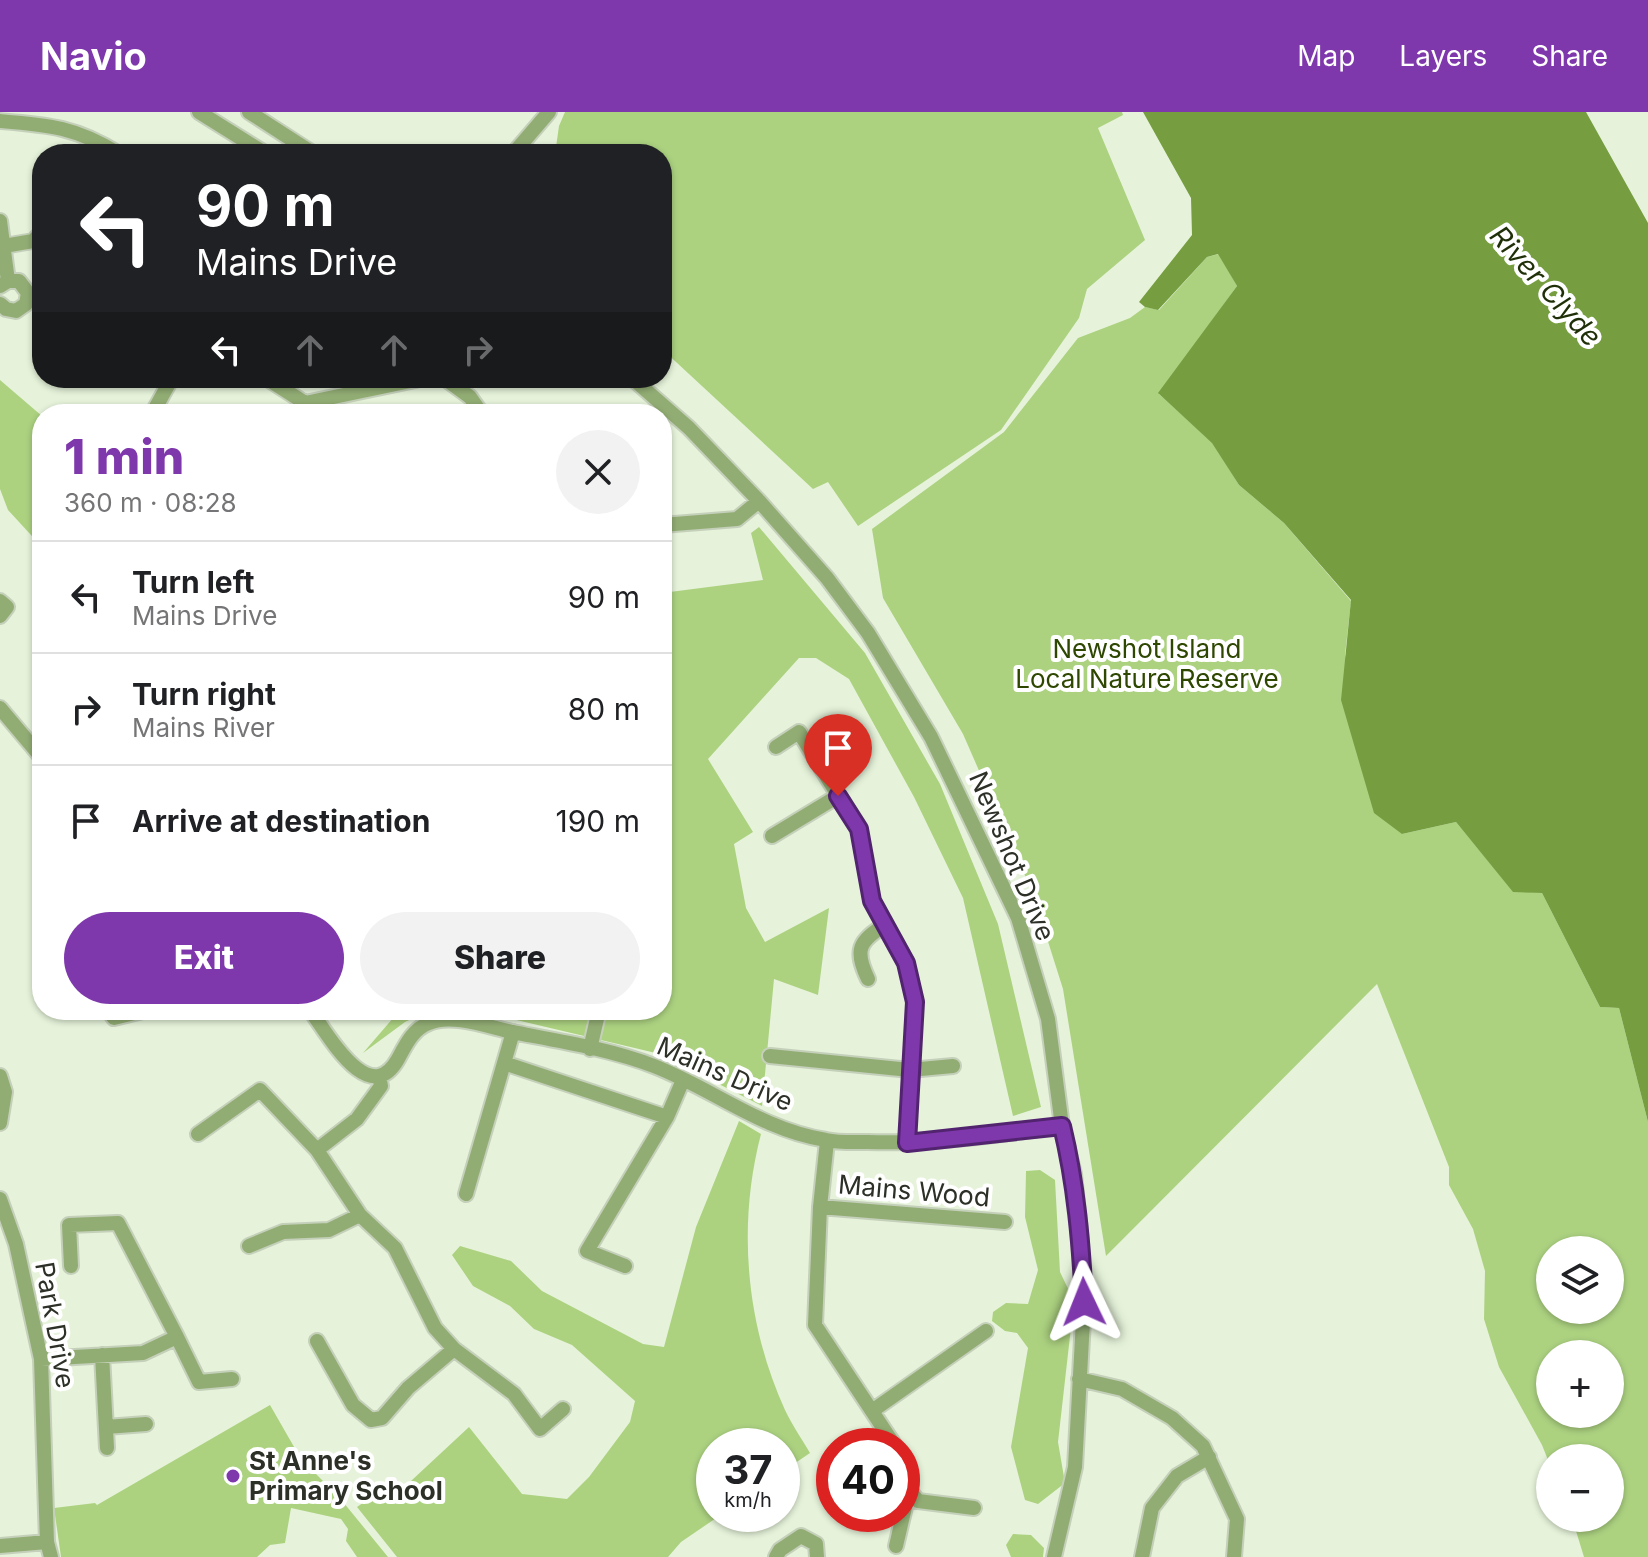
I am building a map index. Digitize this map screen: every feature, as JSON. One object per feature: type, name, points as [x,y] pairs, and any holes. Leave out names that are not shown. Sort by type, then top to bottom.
[{"type":"street","points":[[199,112],[250,144]]},
{"type":"street","points":[[249,112],[299,144]]},
{"type":"street","points":[[522,144],[549,112]]},
{"type":"street","points":[[0,121],[56,125],[103,144]]},
{"type":"street","points":[[0,221],[4,246],[4,284],[23,284],[28,299],[16,311],[0,304]]},
{"type":"street","points":[[4,246],[32,241]]},
{"type":"street","points":[[278,388],[296,404]]},
{"type":"street","points":[[322,404],[385,388]]},
{"type":"street","points":[[458,388],[475,404]]},
{"type":"street","name":"Newshot Drive","points":[[643,388],[662,404]]},
{"type":"street","name":"Newshot Drive","points":[[672,413],[759,501],[827,578],[868,633],[910,698],[952,777],[1018,918],[1048,1019],[1062,1126],[1074,1174],[1081,1242],[1084,1302],[1075,1467],[1054,1557]]},
{"type":"street","points":[[672,524],[737,519],[759,501]]},
{"type":"street","points":[[0,601],[7,607],[0,616]]},
{"type":"street","points":[[2,717],[32,748]]},
{"type":"street","points":[[776,747],[799,732],[859,829],[872,901],[906,963],[915,1002],[907,1143]]},
{"type":"street","points":[[772,836],[838,796]]},
{"type":"street","points":[[868,979],[859,950],[867,936],[885,925]]},
{"type":"street","points":[[318,1020],[358,1071],[367,1076],[384,1074]]},
{"type":"street","name":"Mains Drive","points":[[317,1150],[357,1119],[414,1032],[432,1020]]},
{"type":"street","name":"Mains Drive","points":[[461,1020],[653,1066],[772,1126],[827,1141],[907,1143],[1062,1126]]},
{"type":"street","points":[[590,1049],[597,1020]]},
{"type":"street","points":[[466,1194],[513,1032]]},
{"type":"street","points":[[770,1056],[910,1070],[953,1066]]},
{"type":"street","points":[[504,1063],[667,1117]]},
{"type":"street","points":[[0,1076],[5,1092],[0,1123]]},
{"type":"street","points":[[625,1266],[587,1251],[667,1117],[683,1080]]},
{"type":"street","points":[[198,1134],[260,1090],[317,1150],[360,1215],[395,1248],[435,1328],[454,1349],[514,1394],[540,1429],[563,1409]]},
{"type":"street","name":"Mains Wood","points":[[827,1141],[820,1207],[815,1325],[883,1428]]},
{"type":"street","name":"Park Drive","points":[[0,1199],[18,1249],[41,1359],[49,1550]]},
{"type":"street","name":"Mains Wood","points":[[820,1207],[1005,1222]]},
{"type":"street","points":[[249,1246],[283,1232],[329,1230],[360,1215]]},
{"type":"street","points":[[71,1266],[69,1225],[118,1223],[199,1382],[232,1379]]},
{"type":"street","points":[[872,1411],[986,1331]]},
{"type":"street","points":[[41,1359],[143,1353],[177,1337]]},
{"type":"street","points":[[317,1341],[353,1405],[371,1420],[382,1418],[408,1388],[454,1349]]},
{"type":"street","points":[[102,1355],[107,1448]]},
{"type":"street","points":[[1079,1379],[1122,1389],[1172,1418],[1203,1446],[1237,1519],[1234,1557]]},
{"type":"street","points":[[106,1427],[146,1424]]},
{"type":"street","points":[[1142,1557],[1152,1508],[1177,1476],[1209,1457]]},
{"type":"street","points":[[920,1501],[974,1508]]},
{"type":"street","points":[[896,1546],[899,1532]]},
{"type":"street","points":[[776,1557],[780,1550],[801,1536],[816,1544],[817,1557]]},
{"type":"street","points":[[0,1546],[49,1550]]},
{"type":"green space","points":[[565,112],[1122,112],[1123,115],[1098,128],[1145,240],[1087,289],[1079,318],[1001,430],[858,526],[828,482],[813,489],[672,358],[672,144],[556,144]]},
{"type":"green space","name":"Newshot Island Local Nature Reserve","points":[[1219,254],[1237,286],[1159,394],[1213,443],[1239,485],[1284,523],[1351,601],[1345,655],[1402,834],[1456,822],[1513,891],[1542,893],[1600,1007],[1619,1008],[1648,1122],[1648,1557],[1584,1557],[1576,1532],[1624,1532],[1624,1444],[1541,1444],[1499,1367],[1484,1319],[1485,1271],[1473,1229],[1449,1185],[1449,1167],[1377,984],[1106,1256],[1063,989],[1033,894],[963,734],[883,598],[872,529],[1004,432],[1078,338],[1130,318],[1145,307],[1159,310],[1207,257]]},
{"type":"green space","points":[[0,380],[32,407],[32,536],[8,510],[0,489]]},
{"type":"green space","points":[[759,527],[865,653],[940,784],[998,924],[1041,1107],[1013,1116],[963,898],[914,797],[849,679],[816,658],[799,658],[708,759],[753,832],[734,844],[746,908],[765,942],[829,908],[818,995],[774,979],[762,1106],[660,1054],[516,1020],[672,1020],[672,592],[763,580],[751,533]]},
{"type":"green space","points":[[391,1020],[409,1020],[405,1022],[363,1053]]},
{"type":"green space","points":[[739,1121],[761,1134],[749,1204],[749,1274],[761,1344],[795,1428],[696,1428],[696,1532],[681,1542],[668,1557],[397,1557],[357,1507],[387,1486],[397,1494],[469,1427],[522,1494],[567,1499],[589,1477],[630,1422],[635,1401],[572,1345],[534,1329],[510,1306],[473,1286],[452,1255],[460,1246],[511,1261],[542,1291],[643,1344],[664,1347],[696,1227]]},
{"type":"green space","points":[[1040,1170],[1055,1180],[1060,1272],[1074,1301],[1058,1442],[1065,1483],[1038,1504],[1025,1500],[1011,1447],[1028,1348],[1017,1333],[1005,1331],[992,1321],[993,1312],[1006,1303],[1028,1304],[1038,1270],[1025,1217],[1026,1171]]},
{"type":"green space","name":"St Anne's Primary School","points":[[270,1405],[301,1459],[339,1497],[388,1557],[357,1557],[346,1541],[348,1529],[341,1519],[291,1508],[285,1543],[270,1545],[257,1557],[61,1557],[54,1508],[97,1505]]},
{"type":"green space","points":[[800,1436],[810,1453],[800,1460]]},
{"type":"green space","points":[[1013,1534],[1031,1535],[1044,1548],[1043,1557],[1011,1557],[1006,1545]]},
{"type":"water","name":"River Clyde","points":[[1143,112],[1586,112],[1648,223],[1648,1122],[1619,1008],[1600,1007],[1542,893],[1513,892],[1456,822],[1402,834],[1374,813],[1341,700],[1351,600],[1284,523],[1239,485],[1212,443],[1158,393],[1237,286],[1218,254],[1207,257],[1158,310],[1139,302],[1192,235],[1191,198]]},
{"type":"place","name":"St Anne's Primary School","points":[[233,1476]]},
{"type":"route","points":[[838,796],[859,829],[872,901],[906,963],[915,1002],[907,1143],[948,1141],[1062,1126],[1074,1174],[1084,1302]]}]
